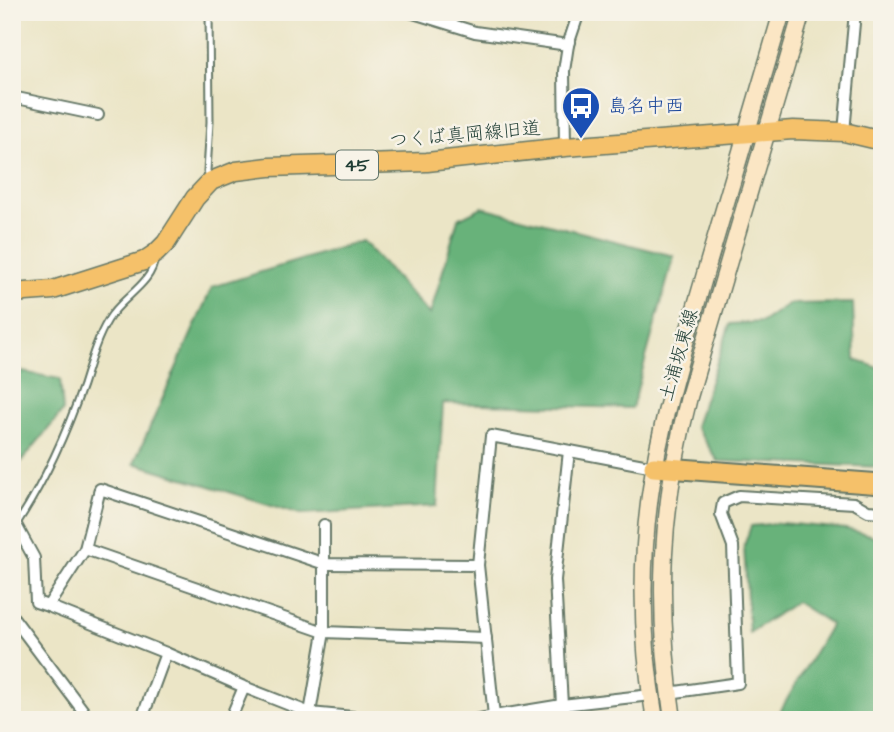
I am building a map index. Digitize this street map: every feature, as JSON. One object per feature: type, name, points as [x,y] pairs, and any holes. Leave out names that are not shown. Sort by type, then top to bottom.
[{"type":"highway","points":[[663,469],[882,484]]},
{"type":"main road","name":"土浦坂東線","points":[[673,720],[663,636],[661,576],[665,516],[663,469],[669,398],[782,12]]},
{"type":"main road","name":"土浦坂東線","points":[[655,720],[650,695],[643,575],[648,513],[689,397],[802,12]]},
{"type":"main road","name":"つくば真岡線旧道","points":[[211,181],[236,171],[269,167],[393,164],[565,147],[793,130],[844,132],[882,141]]},
{"type":"main road","points":[[12,293],[52,290],[81,283],[144,261],[166,243],[195,198],[211,181]]},
{"type":"street","points":[[411,12],[475,32],[568,45]]},
{"type":"street","points":[[565,147],[564,71],[568,45],[579,12]]},
{"type":"street","points":[[844,132],[855,12]]},
{"type":"street","points":[[12,97],[98,115]]},
{"type":"street","points":[[494,718],[478,565],[491,436],[663,469]]},
{"type":"street","points":[[566,720],[562,705],[555,580],[569,451]]},
{"type":"street","points":[[48,606],[85,549],[100,489],[325,565],[478,565]]},
{"type":"street","points":[[669,693],[738,683],[733,546],[721,514],[723,503],[739,496],[854,503],[868,511],[882,512]]},
{"type":"street","points":[[309,716],[324,632],[324,525]]},
{"type":"street","points":[[14,527],[34,558],[36,602],[166,653],[309,716],[385,720]]},
{"type":"street","points":[[85,549],[324,632],[486,638]]},
{"type":"street","points":[[12,616],[90,720]]},
{"type":"street","points":[[136,720],[144,713],[166,653]]},
{"type":"street","points":[[230,720],[244,687]]},
{"type":"street","points":[[474,720],[562,705],[650,695]]},
{"type":"lane","points":[[209,12],[210,122],[207,171],[211,181]]},
{"type":"lane","points":[[14,527],[34,498],[57,453],[108,318],[154,271],[156,253]]},
{"type":"green space","points":[[482,207],[674,256],[632,408],[443,403],[437,506],[301,514],[134,463],[212,287],[362,241],[430,315],[458,219]]},
{"type":"green space","points":[[853,303],[855,360],[882,369],[882,467],[718,461],[695,426],[730,324],[762,322],[788,304]]},
{"type":"green space","points":[[12,370],[60,379],[63,411],[12,473]]},
{"type":"green space","points":[[781,523],[846,529],[882,538],[882,720],[775,720],[831,624],[796,602],[749,633],[744,546],[751,526]]},
{"type":"place","name":"島名中西","points":[[581,140]]}]
